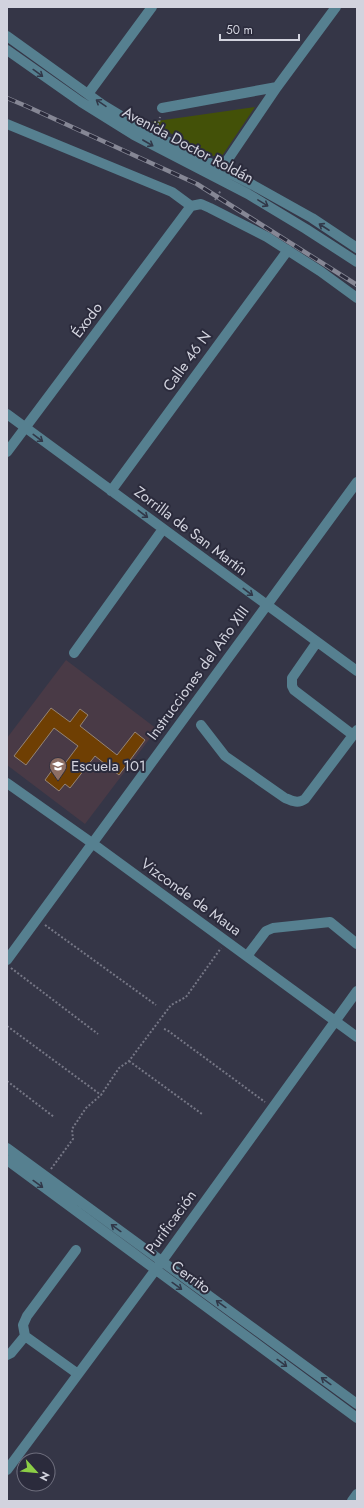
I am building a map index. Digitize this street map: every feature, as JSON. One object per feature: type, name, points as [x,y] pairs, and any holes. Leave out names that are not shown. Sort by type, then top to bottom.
[{"type":"street","points":[[88,94],[152,7]]},
{"type":"street","points":[[218,173],[277,87],[336,7]]},
{"type":"street","name":"Avenida Doctor Roldán","points":[[7,36],[88,94],[141,128],[218,173],[225,182],[306,229],[357,262]]},
{"type":"street","name":"Avenida Doctor Roldán","points":[[7,50],[81,102],[154,147],[218,173],[312,218],[357,248]]},
{"type":"street","points":[[162,108],[277,87]]},
{"type":"street","points":[[7,124],[172,192],[191,206],[201,204],[210,208],[267,237],[320,270],[357,298]]},
{"type":"street","name":"Éxodo","points":[[7,452],[191,206]]},
{"type":"street","name":"Calle 46 N","points":[[111,491],[288,250]]},
{"type":"street","name":"Zorrilla de San Martín","points":[[7,414],[357,671]]},
{"type":"street","name":"Instrucciones del Año XIII","points":[[7,960],[357,482]]},
{"type":"street","points":[[74,653],[163,529]]},
{"type":"street","points":[[201,725],[225,756],[285,798],[296,802],[305,799],[355,733],[294,690],[292,686],[292,678],[317,642]]},
{"type":"street","name":"Vizconde de Maua","points":[[7,783],[336,1020],[357,1037]]},
{"type":"street","points":[[247,956],[266,931],[276,927],[330,922],[357,944]]},
{"type":"street","name":"Purificación","points":[[7,1470],[162,1261],[357,991]]},
{"type":"street","name":"Cerrito","points":[[7,1148],[357,1404]]},
{"type":"street","name":"Cerrito","points":[[7,1160],[357,1418]]},
{"type":"street","points":[[76,1250],[27,1316],[23,1325],[25,1336],[78,1374]]},
{"type":"street","points":[[9,1354],[25,1336]]},
{"type":"street","points":[[352,1501],[357,1494]]},
{"type":"path","points":[[141,128],[159,124],[162,108]]},
{"type":"path","points":[[210,208],[225,182]]},
{"type":"path","points":[[37,920],[156,1005]]},
{"type":"path","points":[[45,1177],[73,1139],[72,1129],[86,1108],[101,1096],[119,1068],[129,1061],[171,1005],[186,997],[226,941]]},
{"type":"path","points":[[7,966],[98,1034]]},
{"type":"path","points":[[7,1026],[101,1096]]},
{"type":"path","points":[[164,1029],[168,1030],[258,1098],[273,1106]]},
{"type":"path","points":[[129,1061],[202,1114]]},
{"type":"path","points":[[7,1081],[54,1117]]},
{"type":"shaded area","points":[[66,660],[157,729],[85,824],[7,765],[7,738]]},
{"type":"green space","points":[[255,107],[222,156],[212,156],[150,122]]},
{"type":"building","points":[[51,708],[70,722],[80,709],[88,715],[80,726],[117,755],[135,732],[145,740],[119,775],[95,756],[70,788],[65,784],[59,791],[45,780],[58,762],[63,766],[78,746],[54,728],[26,765],[14,756]]},
{"type":"railway","points":[[7,98],[197,184],[357,285]]},
{"type":"place","name":"Escuela 101","points":[[58,781]]}]
